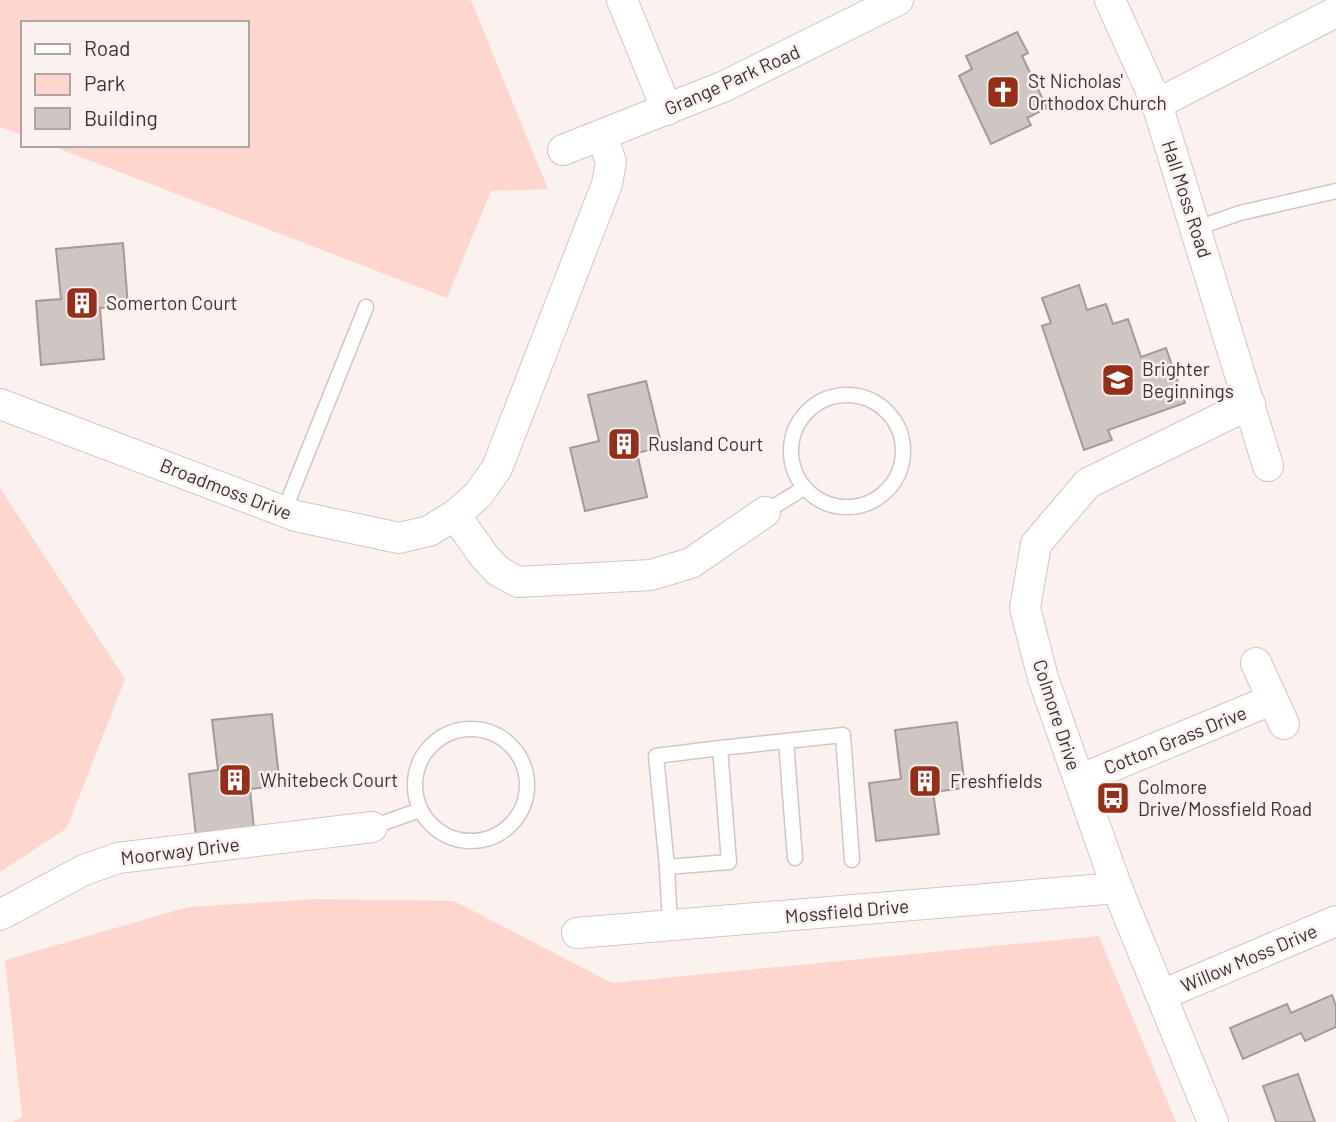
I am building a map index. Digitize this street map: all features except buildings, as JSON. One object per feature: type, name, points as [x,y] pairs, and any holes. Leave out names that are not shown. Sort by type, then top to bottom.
[{"type":"street","points":[[622,0],[667,110]]},
{"type":"street","name":"Grange Park Road","points":[[563,150],[667,110],[770,64],[898,0]]},
{"type":"street","name":"Hall Moss Road","points":[[1110,0],[1157,104],[1268,467]]},
{"type":"street","points":[[1157,104],[1336,12]]},
{"type":"street","name":"Broadmoss Drive","points":[[0,404],[284,511],[399,538],[429,531],[455,515],[478,495],[491,477],[507,442],[607,184],[611,162],[603,136]]},
{"type":"street","name":"Colmore Drive","points":[[1213,1122],[1117,888],[1043,678],[1025,608],[1036,544],[1088,483],[1250,404]]},
{"type":"street","points":[[455,515],[498,571],[518,582],[651,575],[691,563],[765,512]]},
{"type":"street","name":"Cotton Grass Drive","points":[[1079,780],[1278,712],[1256,663]]},
{"type":"street","name":"Moorway Drive","points":[[0,915],[85,870],[118,858],[372,827]]},
{"type":"street","name":"Mossfield Drive","points":[[577,933],[1117,888]]},
{"type":"street","name":"Willow Moss Drive","points":[[1162,995],[1336,921]]},
{"type":"lane","points":[[1197,228],[1240,213],[1336,191]]},
{"type":"lane","points":[[284,511],[366,307]]},
{"type":"lane","points":[[853,395],[871,400],[887,411],[898,425],[903,443],[903,461],[897,478],[886,493],[870,503],[853,508],[835,507],[818,500],[804,488],[794,471],[790,453],[793,434],[802,417],[816,404],[834,396],[853,395]]},
{"type":"lane","points":[[765,512],[804,488]]},
{"type":"lane","points":[[472,729],[491,733],[507,742],[519,757],[526,775],[527,793],[521,810],[511,824],[497,835],[480,841],[453,838],[430,824],[420,810],[415,792],[416,773],[423,755],[436,741],[453,732],[472,729]]},
{"type":"lane","points":[[670,926],[656,756],[844,735],[852,860]]},
{"type":"lane","points":[[786,741],[795,859]]},
{"type":"lane","points":[[667,867],[729,862],[720,748]]},
{"type":"lane","points":[[372,827],[420,810]]},
{"type":"green space","points":[[0,0],[471,0],[548,189],[491,191],[447,298],[54,147],[248,147],[248,21],[21,21],[21,134],[0,127]]},
{"type":"green space","points":[[0,488],[125,679],[67,828],[0,872]]},
{"type":"green space","points":[[316,899],[454,901],[612,983],[1099,936],[1176,1122],[12,1122],[22,1117],[5,960],[188,907]]},
{"type":"place","name":"St Nicholas' Orthodox Church","points":[[1003,92]]},
{"type":"place","name":"Somerton Court","points":[[82,303]]},
{"type":"place","name":"Brighter Beginnings","points":[[1118,380]]},
{"type":"place","name":"Rusland Court","points":[[624,444]]},
{"type":"place","name":"Whitebeck Court","points":[[235,780]]},
{"type":"place","name":"Freshfields","points":[[925,781]]},
{"type":"place","name":"Colmore Drive/Mossfield Road","points":[[1113,798]]}]
